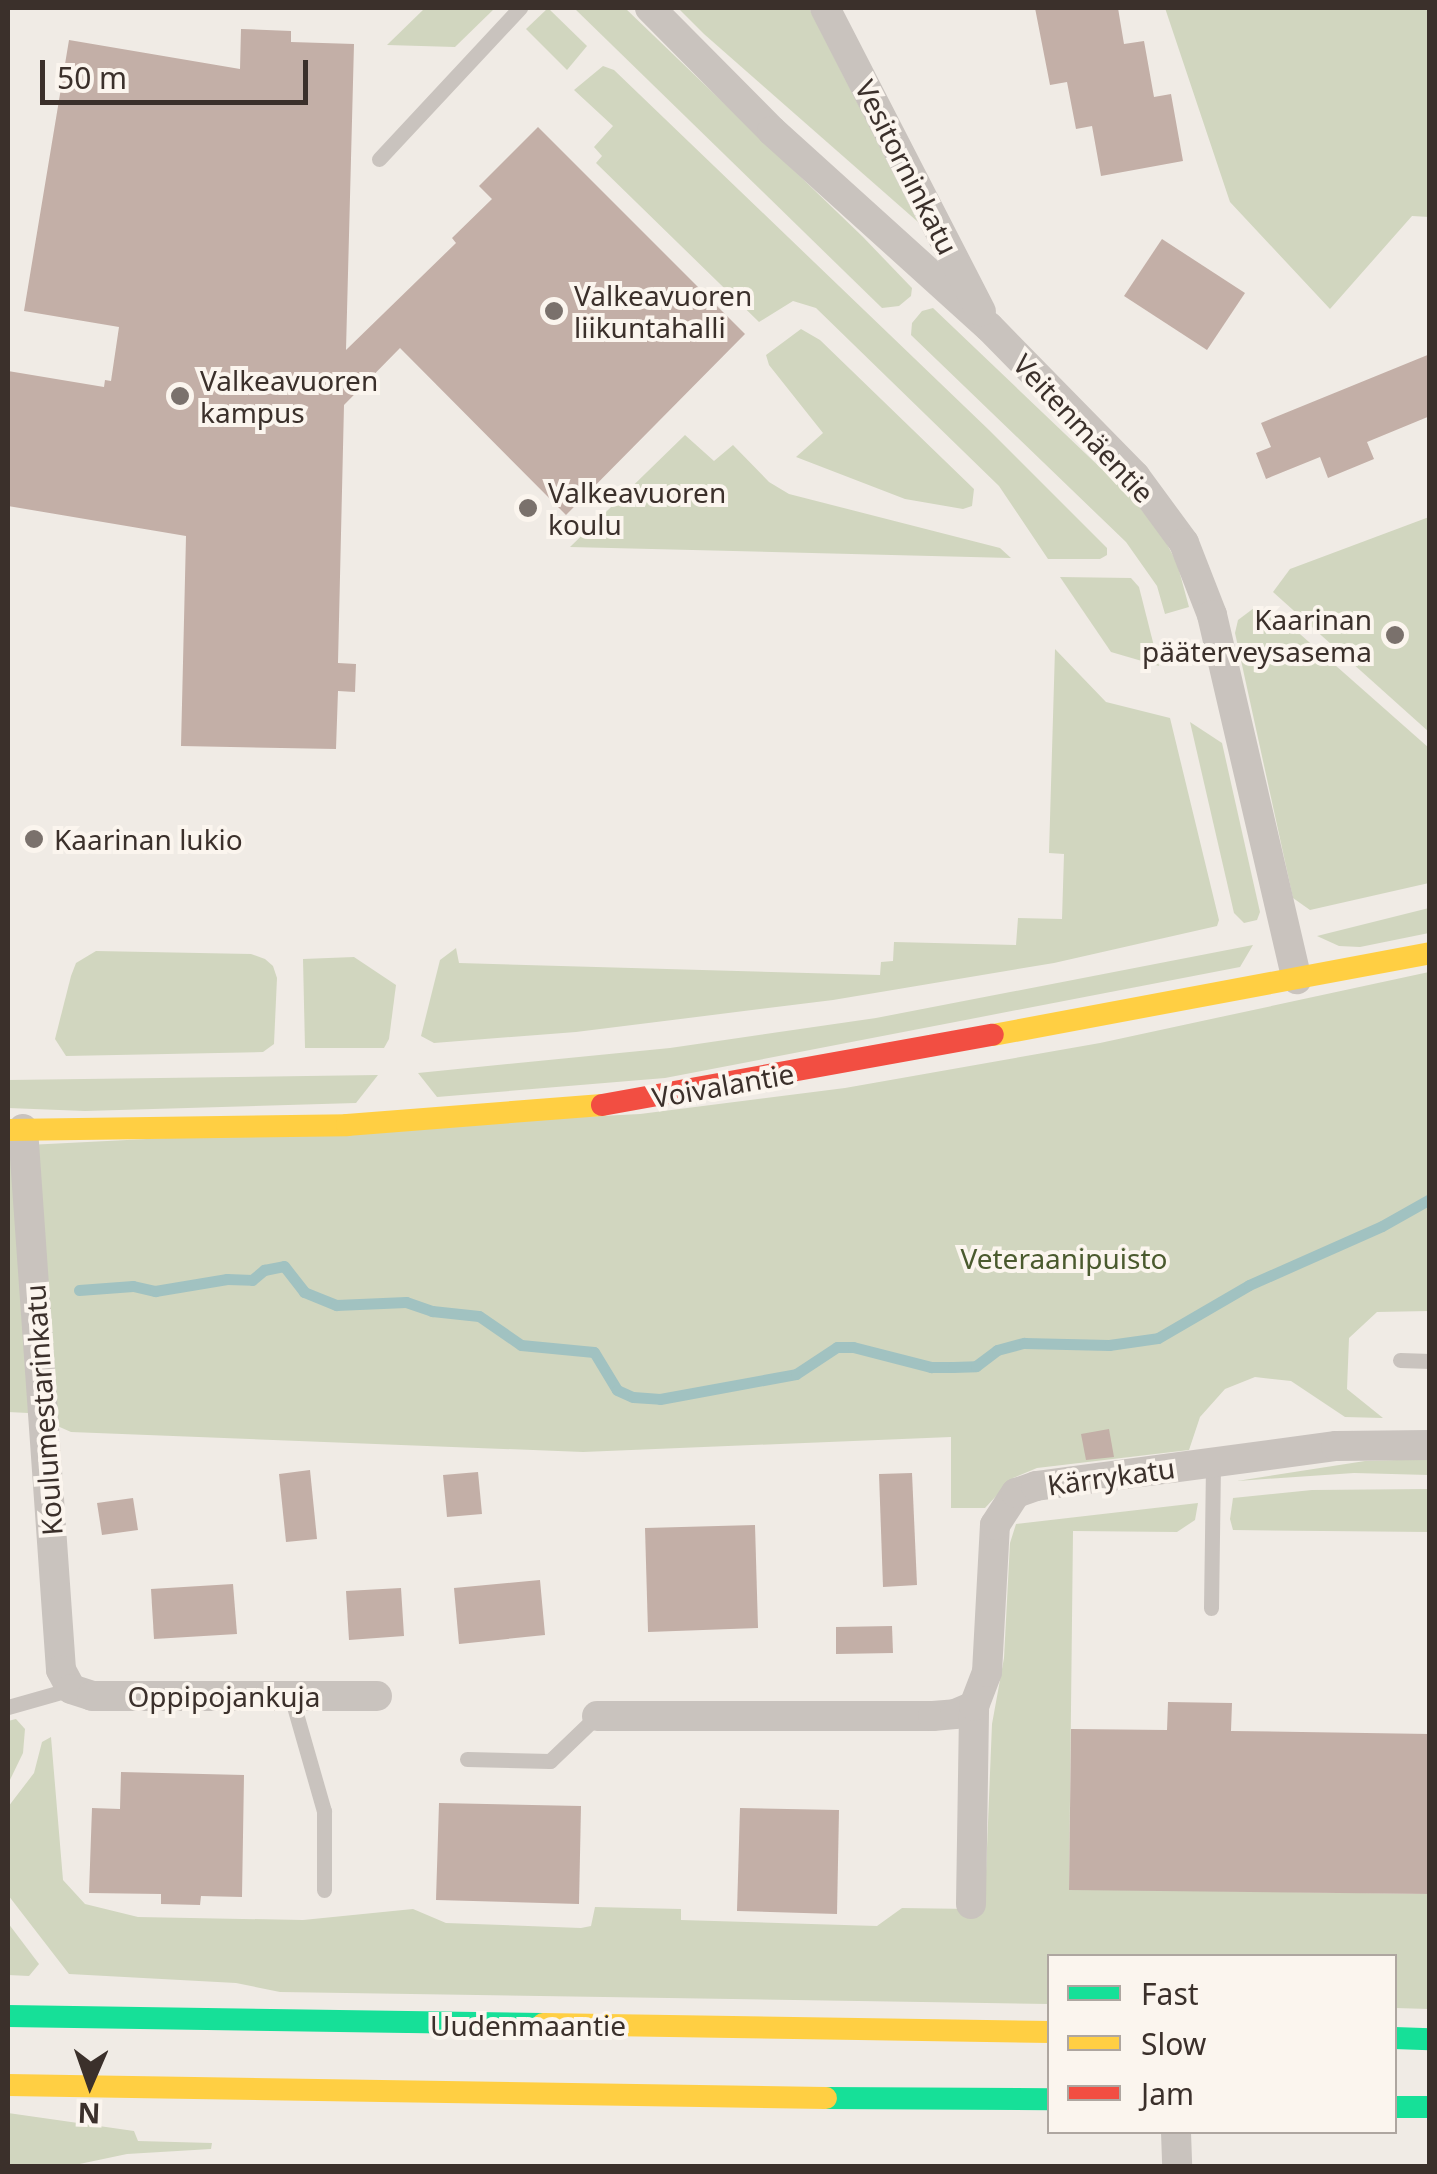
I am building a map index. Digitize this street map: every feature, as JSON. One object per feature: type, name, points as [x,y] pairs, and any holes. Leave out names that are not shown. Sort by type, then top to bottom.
[{"type":"main road","name":"Voivalantie","points":[[15,1130],[346,1125],[563,1111],[752,1081],[1430,952]]},
{"type":"main road","name":"Uudenmaantie","points":[[8,2016],[1047,2032]]},
{"type":"main road","points":[[1397,2038],[1430,2039]]},
{"type":"main road","points":[[8,2085],[514,2096],[1047,2099]]},
{"type":"main road","points":[[1397,2107],[1430,2107]]},
{"type":"street","name":"Veitenmäentie","points":[[650,8],[772,131],[989,327],[1135,476],[1197,565],[1296,979]]},
{"type":"street","name":"Vesitorninkatu","points":[[825,8],[989,327]]},
{"type":"street","name":"Koulumestarinkatu","points":[[15,1130],[61,1670],[71,1689]]},
{"type":"street","name":"Kärrykatu","points":[[971,1904],[974,1706],[987,1672],[995,1526],[1016,1493],[1036,1486],[1336,1446],[1430,1445]]},
{"type":"street","name":"Oppipojankuja","points":[[71,1689],[92,1696],[378,1696]]},
{"type":"street","points":[[597,1716],[933,1716],[955,1714],[974,1706]]},
{"type":"street","points":[[1176,2134],[1177,2166]]},
{"type":"lane","points":[[379,159],[520,8]]},
{"type":"lane","points":[[1400,1360],[1430,1361]]},
{"type":"lane","points":[[1211,1608],[1213,1462]]},
{"type":"lane","points":[[8,1707],[71,1689]]},
{"type":"lane","points":[[290,1696],[324,1811],[324,1890]]},
{"type":"lane","points":[[468,1758],[550,1762],[597,1716]]},
{"type":"green space","points":[[425,8],[495,8],[455,47],[387,45]]},
{"type":"green space","points":[[548,8],[587,46],[567,70],[526,29]]},
{"type":"green space","points":[[574,8],[625,8],[863,237],[912,288],[911,296],[899,306],[882,308]]},
{"type":"green space","points":[[678,8],[809,8],[918,222],[704,34]]},
{"type":"green space","points":[[1165,8],[1429,8],[1429,217],[1412,216],[1330,309],[1230,202]]},
{"type":"green space","points":[[603,66],[614,70],[989,430],[1107,548],[1107,555],[1100,559],[1048,559],[999,486],[816,308],[793,301],[759,322],[596,163],[602,156],[594,147],[613,126],[574,90]]},
{"type":"green space","points":[[933,308],[1129,495],[1161,533],[1177,563],[1189,607],[1165,614],[1157,586],[1126,542],[911,335],[912,323],[922,311]]},
{"type":"green space","points":[[801,329],[820,340],[974,489],[972,506],[963,509],[905,499],[796,457],[823,433],[769,365],[766,355]]},
{"type":"green space","points":[[685,435],[714,461],[733,445],[769,482],[789,494],[1000,548],[1011,558],[570,547]]},
{"type":"green space","name":"Kaarinan pääterveysasema","points":[[1430,517],[1429,732],[1273,592],[1290,569]]},
{"type":"green space","points":[[1060,577],[1131,578],[1139,587],[1159,666],[1111,652]]},
{"type":"green space","points":[[1254,608],[1275,612],[1429,748],[1429,883],[1310,910],[1293,898],[1235,633],[1238,620]]},
{"type":"green space","points":[[1055,649],[1106,702],[1170,718],[1219,920],[1217,926],[1054,963],[833,1000],[576,1032],[434,1043],[421,1036],[440,960],[456,948],[459,963],[880,975],[881,962],[893,961],[894,942],[1016,945],[1018,918],[1062,919],[1064,854],[1049,853]]},
{"type":"green space","points":[[1190,722],[1222,743],[1260,912],[1257,920],[1244,923],[1234,913]]},
{"type":"green space","points":[[1429,908],[1429,933],[1360,947],[1339,946],[1317,936]]},
{"type":"green space","points":[[1253,945],[1240,967],[665,1078],[437,1097],[418,1073],[670,1048],[876,1018]]},
{"type":"green space","points":[[96,951],[251,954],[265,959],[273,966],[277,978],[274,1044],[263,1052],[66,1056],[55,1039],[71,976],[76,963]]},
{"type":"green space","points":[[354,957],[396,985],[389,1039],[384,1048],[305,1048],[303,959]]},
{"type":"green space","name":"Veteraanipuisto","points":[[1429,972],[1429,1311],[1377,1312],[1349,1338],[1347,1389],[1383,1418],[1345,1417],[1291,1381],[1255,1377],[1225,1389],[1200,1417],[1189,1450],[1037,1468],[1013,1478],[985,1508],[951,1508],[951,1437],[583,1452],[71,1432],[28,1413],[8,1412],[8,1146],[640,1114],[845,1088],[1100,1043]]},
{"type":"green space","points":[[378,1075],[356,1103],[85,1111],[8,1108],[8,1080]]},
{"type":"green space","points":[[1429,1459],[1429,1475],[1354,1473],[1237,1481],[1365,1461]]},
{"type":"green space","points":[[1429,1489],[1429,1532],[1233,1530],[1230,1519],[1233,1498],[1312,1490]]},
{"type":"green space","points":[[1198,1503],[1195,1520],[1177,1532],[1073,1531],[1069,1889],[1429,1894],[1429,2009],[1397,2008],[1397,1954],[1047,1954],[1047,2004],[280,1992],[236,1983],[69,1974],[8,1895],[8,1807],[34,1773],[42,1742],[51,1737],[63,1880],[85,1904],[138,1917],[303,1920],[413,1909],[446,1923],[581,1928],[591,1926],[595,1907],[681,1909],[681,1920],[877,1926],[902,1908],[971,1909],[985,1897],[992,1724],[1004,1658],[1010,1543],[1016,1524]]},
{"type":"green space","points":[[16,1719],[25,1729],[23,1753],[8,1784],[8,1721]]},
{"type":"green space","points":[[8,1923],[39,1964],[29,1976],[8,1975]]},
{"type":"green space","points":[[8,2113],[134,2131],[138,2141],[212,2143],[211,2149],[127,2154],[70,2166],[8,2166]]},
{"type":"building","points":[[1035,8],[1118,8],[1124,44],[1144,41],[1154,97],[1171,94],[1183,161],[1101,176],[1092,126],[1076,129],[1067,82],[1050,85]]},
{"type":"building","name":"Valkeavuoren kampus","points":[[241,29],[291,31],[291,42],[354,44],[346,350],[456,243],[452,238],[492,199],[479,186],[538,127],[745,334],[566,515],[400,348],[344,405],[338,663],[356,664],[355,692],[338,691],[336,749],[181,746],[186,536],[8,506],[8,371],[104,387],[105,380],[111,381],[119,327],[24,311],[69,40],[240,69]]},
{"type":"building","points":[[1162,239],[1245,293],[1207,350],[1124,296]]},
{"type":"building","points":[[1430,354],[1430,416],[1367,442],[1374,459],[1328,478],[1320,457],[1266,479],[1256,453],[1271,447],[1261,423]]},
{"type":"building","points":[[1109,1429],[1114,1457],[1086,1460],[1081,1434]]},
{"type":"building","points":[[310,1470],[317,1539],[286,1542],[279,1474]]},
{"type":"building","points":[[478,1472],[482,1514],[447,1517],[443,1475]]},
{"type":"building","points":[[912,1473],[917,1585],[883,1587],[879,1474]]},
{"type":"building","points":[[133,1498],[138,1530],[102,1535],[97,1503]]},
{"type":"building","points":[[755,1525],[758,1628],[648,1632],[645,1528]]},
{"type":"building","points":[[540,1580],[545,1635],[459,1644],[454,1588]]},
{"type":"building","points":[[233,1584],[237,1634],[154,1639],[151,1589]]},
{"type":"building","points":[[401,1588],[404,1636],[349,1640],[346,1591]]},
{"type":"building","points":[[892,1626],[893,1653],[836,1654],[836,1627]]},
{"type":"building","points":[[1168,1702],[1232,1703],[1231,1731],[1430,1734],[1430,1894],[1069,1890],[1071,1729],[1167,1730]]},
{"type":"building","points":[[121,1772],[244,1775],[242,1897],[201,1896],[200,1905],[161,1904],[161,1894],[89,1893],[92,1808],[120,1809]]},
{"type":"building","points":[[439,1803],[581,1806],[579,1904],[436,1900]]},
{"type":"building","points":[[740,1808],[839,1810],[837,1914],[737,1911]]},
{"type":"waterway","points":[[79,1290],[133,1286],[155,1291],[227,1279],[252,1280],[264,1270],[284,1266],[304,1292],[336,1305],[406,1302],[432,1311],[479,1316],[521,1345],[594,1352],[617,1390],[633,1397],[660,1399],[796,1374],[837,1347],[853,1347],[931,1367],[953,1367],[976,1366],[997,1350],[1024,1343],[1109,1345],[1158,1338],[1249,1285],[1382,1226],[1430,1199]]},
{"type":"traffic: fast","points":[[8,2016],[543,2024]]},
{"type":"traffic: fast","points":[[1397,2038],[1430,2039]]},
{"type":"traffic: fast","points":[[826,2098],[1047,2099]]},
{"type":"traffic: fast","points":[[1397,2107],[1430,2107]]},
{"type":"traffic: slow","points":[[993,1035],[1430,953]]},
{"type":"traffic: slow","points":[[8,1130],[347,1125],[602,1105]]},
{"type":"traffic: slow","points":[[543,2024],[1047,2032]]},
{"type":"traffic: slow","points":[[8,2085],[826,2098]]},
{"type":"traffic: jam","points":[[602,1105],[993,1035]]},
{"type":"place","name":"Valkeavuoren liikuntahalli","points":[[554,311]]},
{"type":"place","name":"Valkeavuoren kampus","points":[[180,396]]},
{"type":"place","name":"Valkeavuoren koulu","points":[[528,508]]},
{"type":"place","name":"Kaarinan pääterveysasema","points":[[1395,635]]},
{"type":"place","name":"Kaarinan lukio","points":[[34,839]]}]
